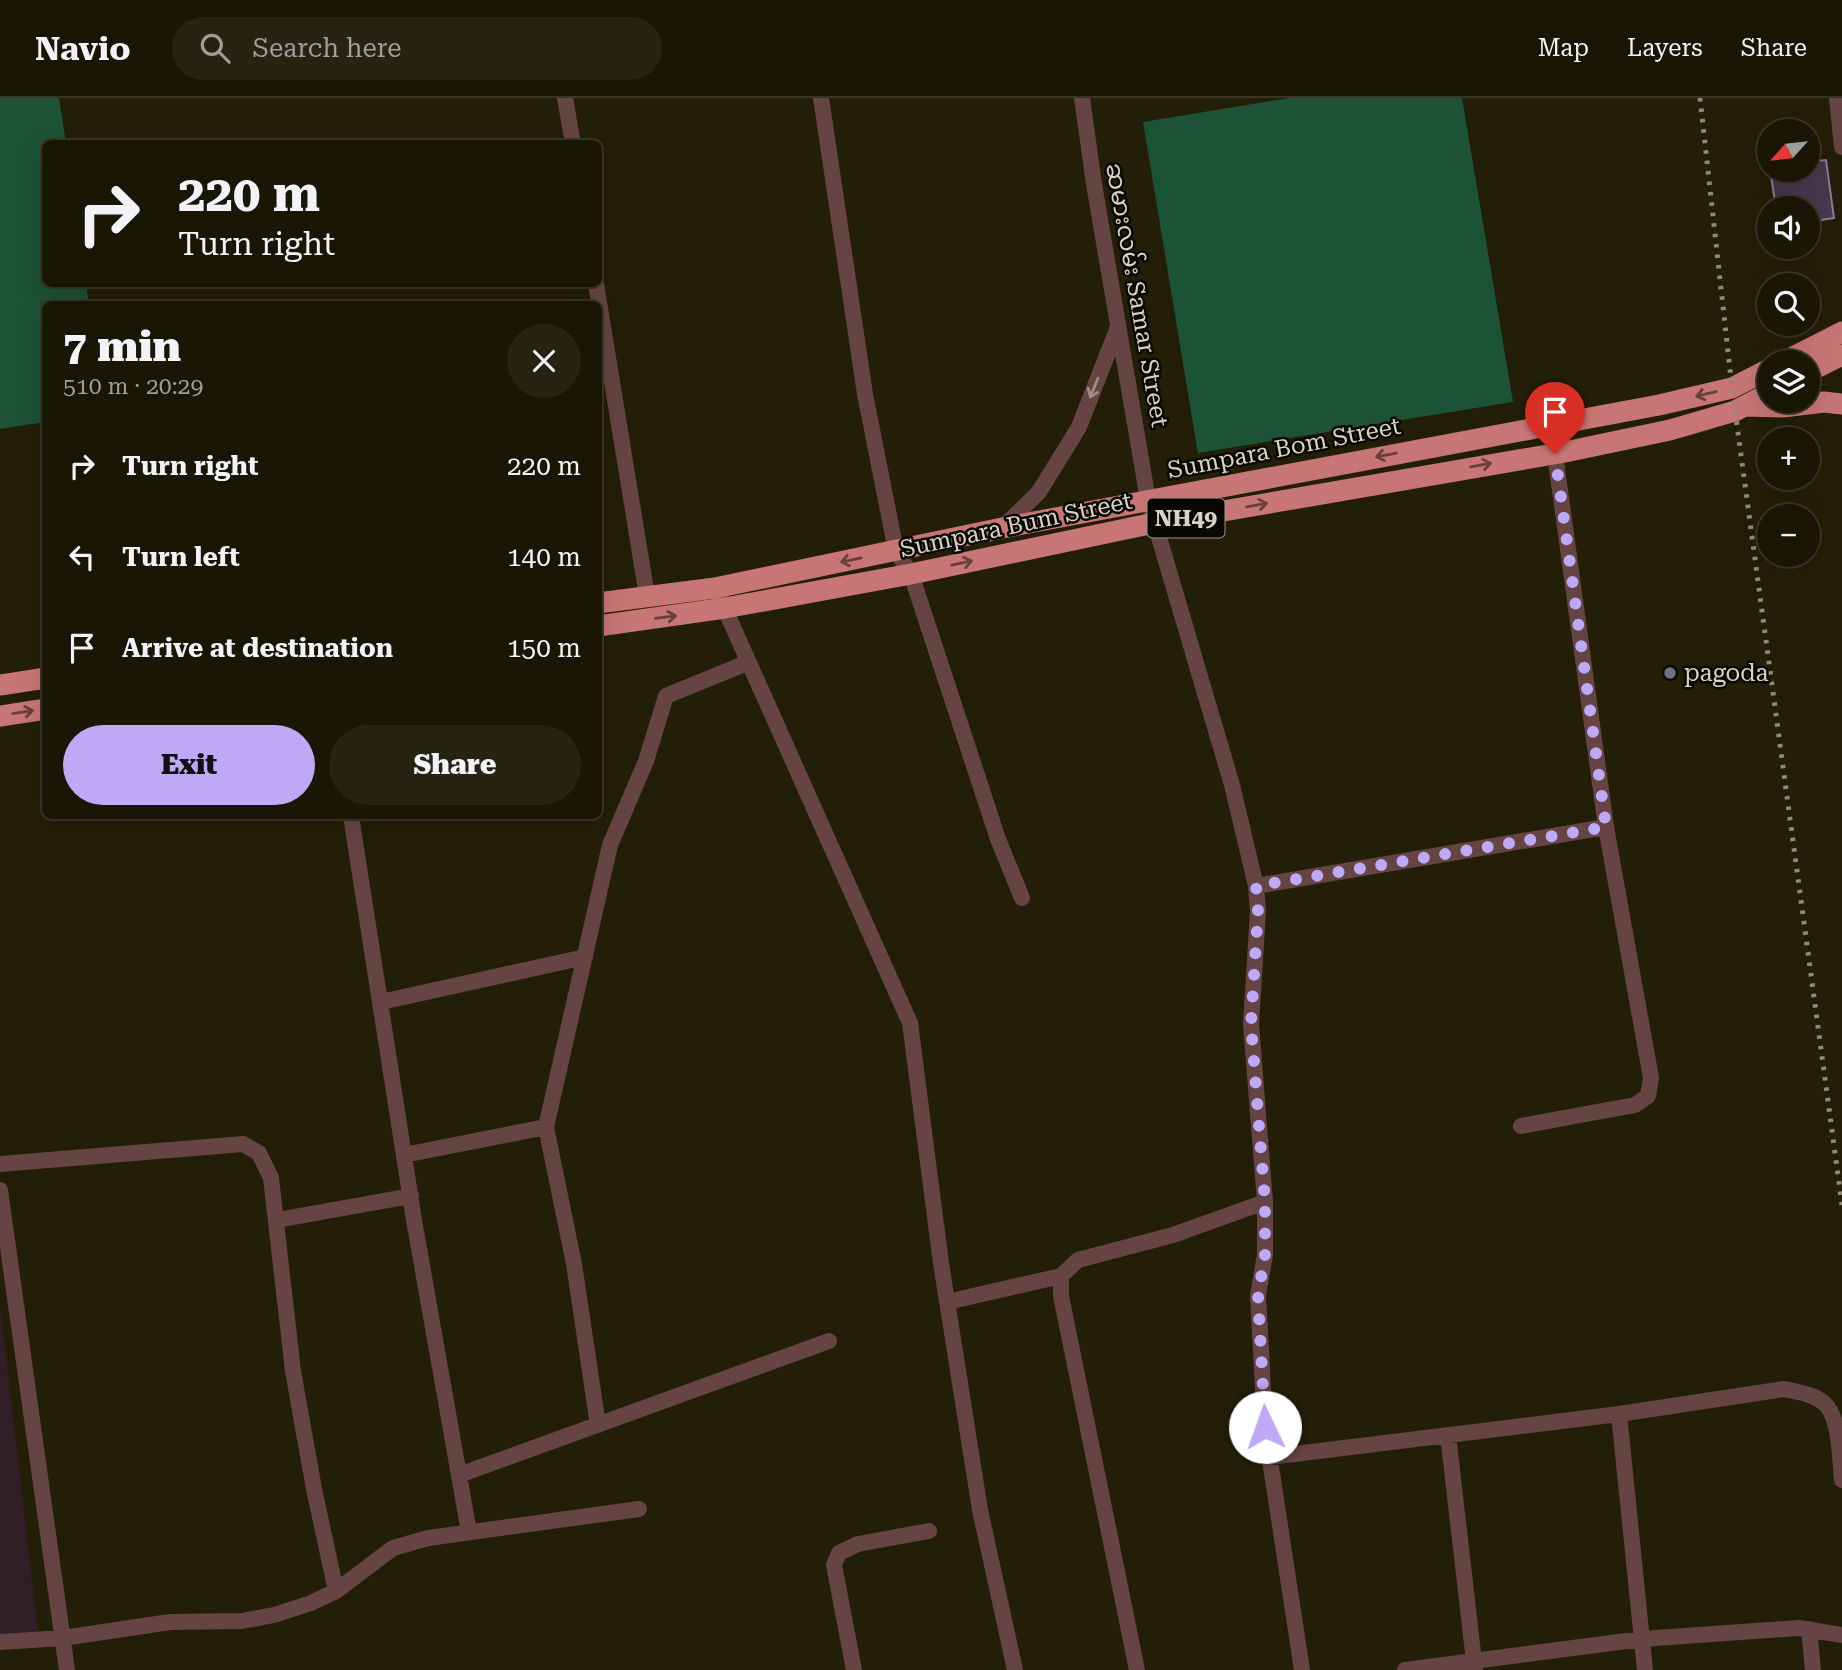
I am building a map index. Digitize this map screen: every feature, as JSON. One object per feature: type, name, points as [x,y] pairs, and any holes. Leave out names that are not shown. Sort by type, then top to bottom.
[{"type":"highway","points":[[1807,350],[1842,332]]},
{"type":"highway","points":[[1820,366],[1842,355]]},
{"type":"highway","name":"Sumpara Bom Street","points":[[602,602],[715,588],[1002,528],[1659,405],[1732,388],[1757,375]]},
{"type":"highway","name":"Sumpara Bum Street","points":[[602,625],[725,608],[911,574],[1154,523],[1555,454],[1670,430],[1735,411],[1757,399]]},
{"type":"highway","points":[[1744,406],[1783,407],[1824,402],[1842,404]]},
{"type":"highway","points":[[0,685],[42,679]]},
{"type":"highway","points":[[0,716],[42,710]]},
{"type":"street","points":[[565,98],[572,140]]},
{"type":"street","points":[[821,98],[864,394],[896,551],[911,574],[998,839],[1022,898]]},
{"type":"street","name":"ဆမားလမ်း Samar Street","points":[[1082,98],[1148,500],[1232,785],[1256,886],[1258,911],[1251,1024],[1265,1202],[1265,1255],[1258,1295],[1265,1427],[1301,1670]]},
{"type":"street","points":[[1837,98],[1842,147]]},
{"type":"street","points":[[602,321],[647,596]]},
{"type":"street","points":[[1002,528],[1039,492],[1079,427],[1119,324]]},
{"type":"street","points":[[1521,1126],[1635,1105],[1648,1096],[1651,1078],[1606,827],[1555,454]]},
{"type":"street","points":[[715,588],[911,1023],[947,1302],[980,1510],[1015,1670]]},
{"type":"street","points":[[598,1425],[574,1264],[546,1127],[610,845],[646,761],[666,696],[749,662]]},
{"type":"street","points":[[351,819],[404,1154],[469,1532]]},
{"type":"street","points":[[1256,886],[1606,827]]},
{"type":"street","points":[[381,1002],[585,957]]},
{"type":"street","points":[[404,1154],[546,1127]]},
{"type":"street","points":[[0,1164],[243,1144],[259,1153],[271,1178],[293,1371],[336,1591]]},
{"type":"street","points":[[0,1190],[67,1670]]},
{"type":"street","points":[[277,1220],[411,1196]]},
{"type":"street","points":[[947,1302],[1061,1276],[1078,1260],[1173,1236],[1265,1202]]},
{"type":"street","points":[[1061,1276],[1061,1296],[1137,1670]]},
{"type":"street","points":[[459,1475],[829,1341]]},
{"type":"street","points":[[1270,1457],[1619,1415],[1784,1389],[1808,1395],[1826,1404],[1836,1425],[1842,1480]]},
{"type":"street","points":[[1619,1415],[1645,1670]]},
{"type":"street","points":[[1448,1436],[1475,1665]]},
{"type":"street","points":[[0,1642],[62,1638],[170,1622],[242,1621],[274,1615],[311,1603],[336,1591],[393,1548],[428,1538],[639,1509]]},
{"type":"street","points":[[854,1670],[834,1566],[839,1553],[858,1544],[929,1531]]},
{"type":"street","points":[[1405,1670],[1475,1665],[1642,1639],[1799,1628],[1842,1635]]},
{"type":"street","points":[[1809,1629],[1813,1670]]},
{"type":"shaded area","points":[[0,1304],[38,1633],[0,1639]]},
{"type":"green space","points":[[0,98],[59,98],[66,140],[42,140],[42,287],[86,287],[89,301],[42,301],[42,422],[0,429]]},
{"type":"green space","points":[[1289,98],[1462,98],[1513,402],[1198,453],[1143,122]]},
{"type":"building","points":[[1826,160],[1834,218],[1820,220],[1820,196],[1774,196],[1772,182],[1820,182],[1820,161]]},
{"type":"railway","points":[[1700,98],[1732,388],[1842,1205]]},
{"type":"place","name":"pagoda","points":[[1670,673]]},
{"type":"route","points":[[1265,1427],[1258,1295],[1265,1255],[1266,1223],[1251,1024],[1258,911],[1256,886],[1606,827],[1555,454]]}]
